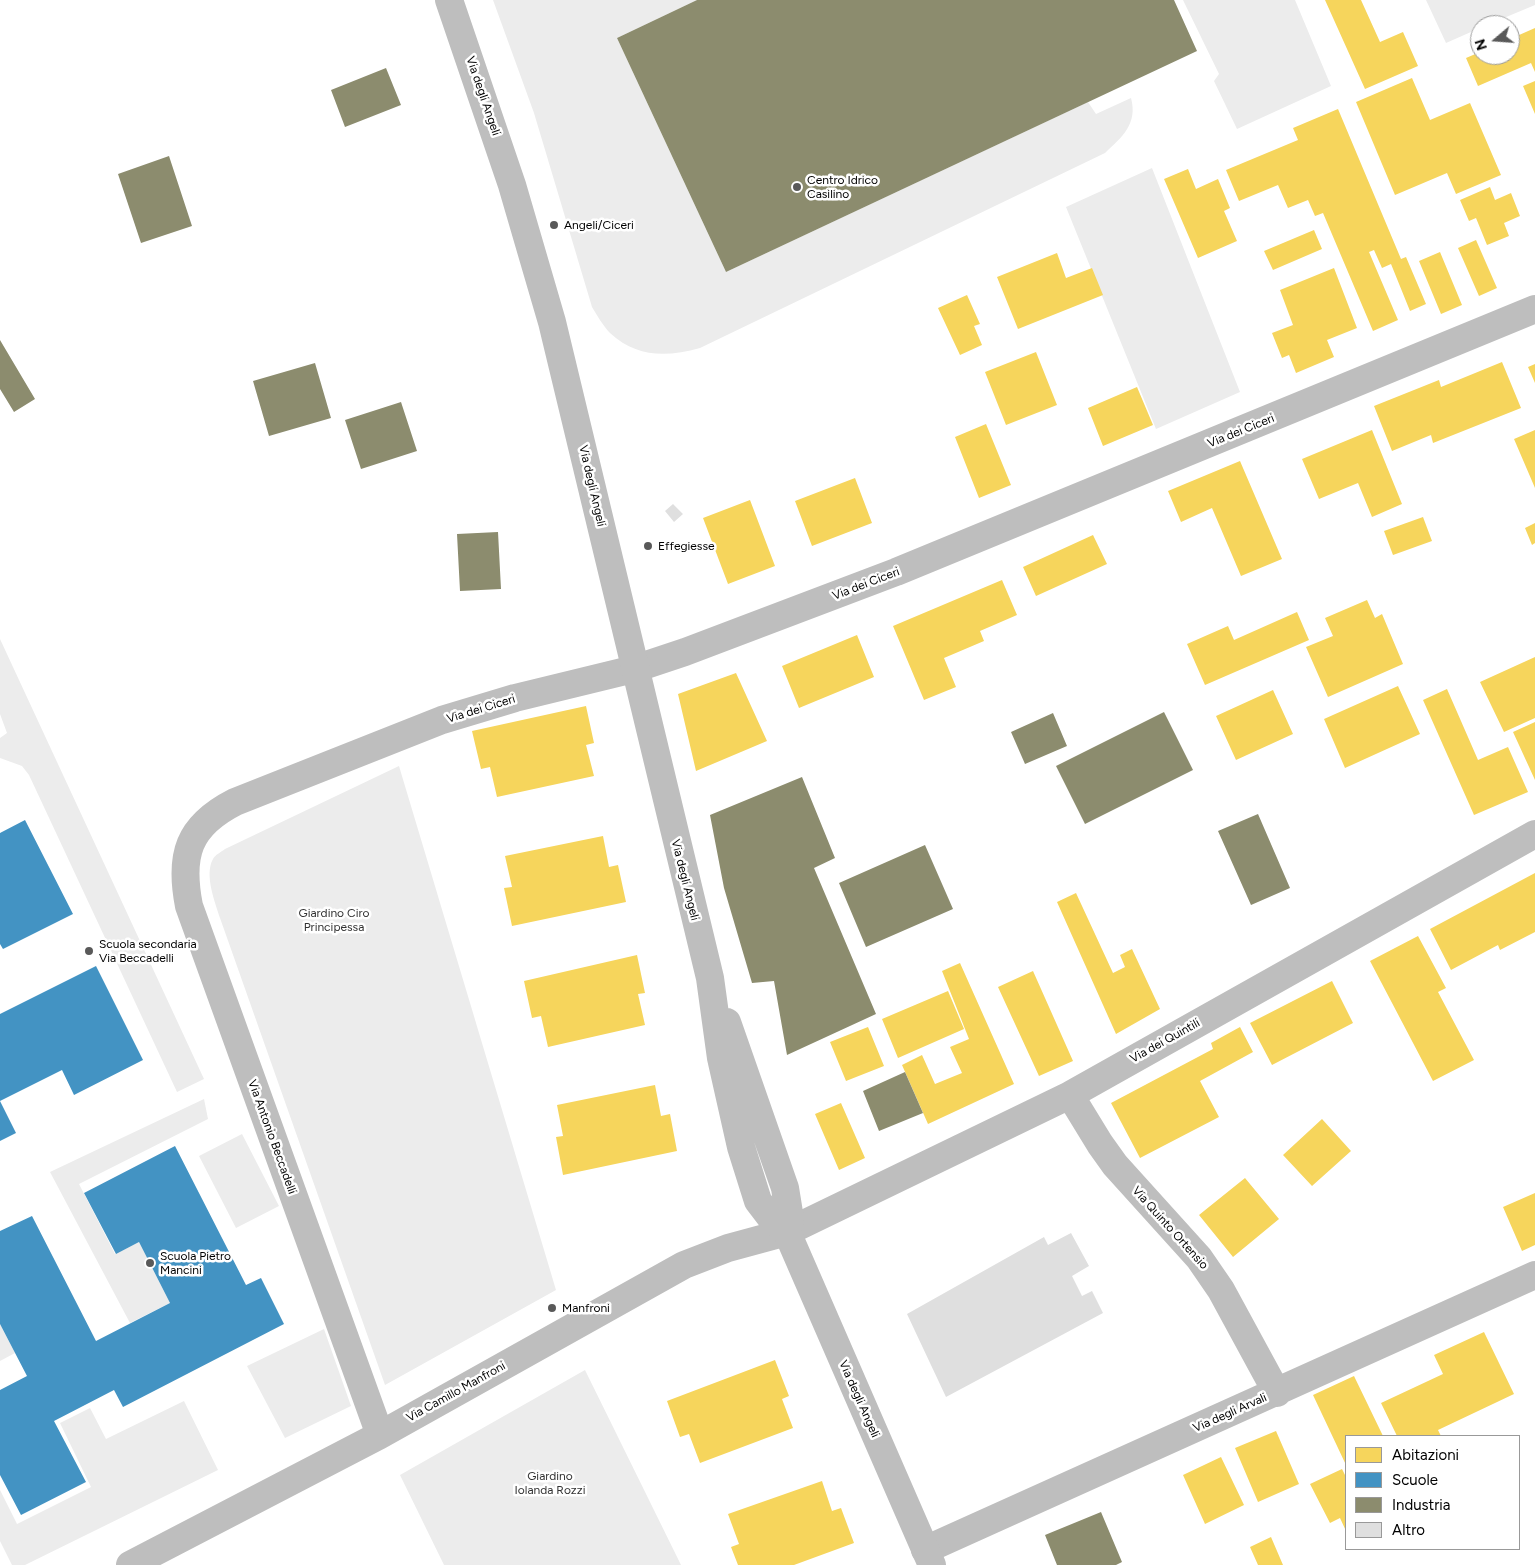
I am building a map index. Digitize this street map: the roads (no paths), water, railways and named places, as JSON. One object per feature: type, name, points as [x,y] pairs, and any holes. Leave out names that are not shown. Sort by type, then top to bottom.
[{"type":"street","name":"Via degli Angeli","points":[[449,0],[509,176],[544,293],[710,978],[737,1046],[784,1188],[790,1219],[787,1232],[928,1557]]},
{"type":"street","name":"Via dei Ciceri","points":[[193,836],[212,814],[235,802],[413,731],[515,698],[634,668],[685,652],[896,572],[1535,309]]},
{"type":"street","name":"Via dei Quintili","points":[[787,1232],[1070,1095],[1535,834]]},
{"type":"street","name":"Via Antonio Beccadelli","points":[[193,836],[188,848],[185,876],[195,924],[380,1435]]},
{"type":"street","name":"Via Quinto Ortensio","points":[[1070,1095],[1115,1165],[1199,1258],[1221,1290],[1277,1392]]},
{"type":"street","name":"Via Camillo Manfroni","points":[[130,1565],[380,1435],[684,1265],[728,1248],[787,1232]]},
{"type":"street","name":"Via degli Arvali","points":[[928,1557],[1277,1392],[1535,1275]]},
{"type":"place","name":"Centro Idrico Casilino","points":[[797,187]]},
{"type":"place","name":"Angeli/Ciceri","points":[[554,225]]},
{"type":"place","name":"Effegiesse","points":[[648,546]]},
{"type":"place","name":"Scuola secondaria Via Beccadelli","points":[[89,951]]},
{"type":"place","name":"Scuola Pietro Mancini","points":[[150,1263]]},
{"type":"place","name":"Manfroni","points":[[552,1308]]},
{"type":"park label","name":"Giardino Ciro Principessa","points":[[334,920]]},
{"type":"park label","name":"Giardino Iolanda Rozzi","points":[[550,1483]]}]
